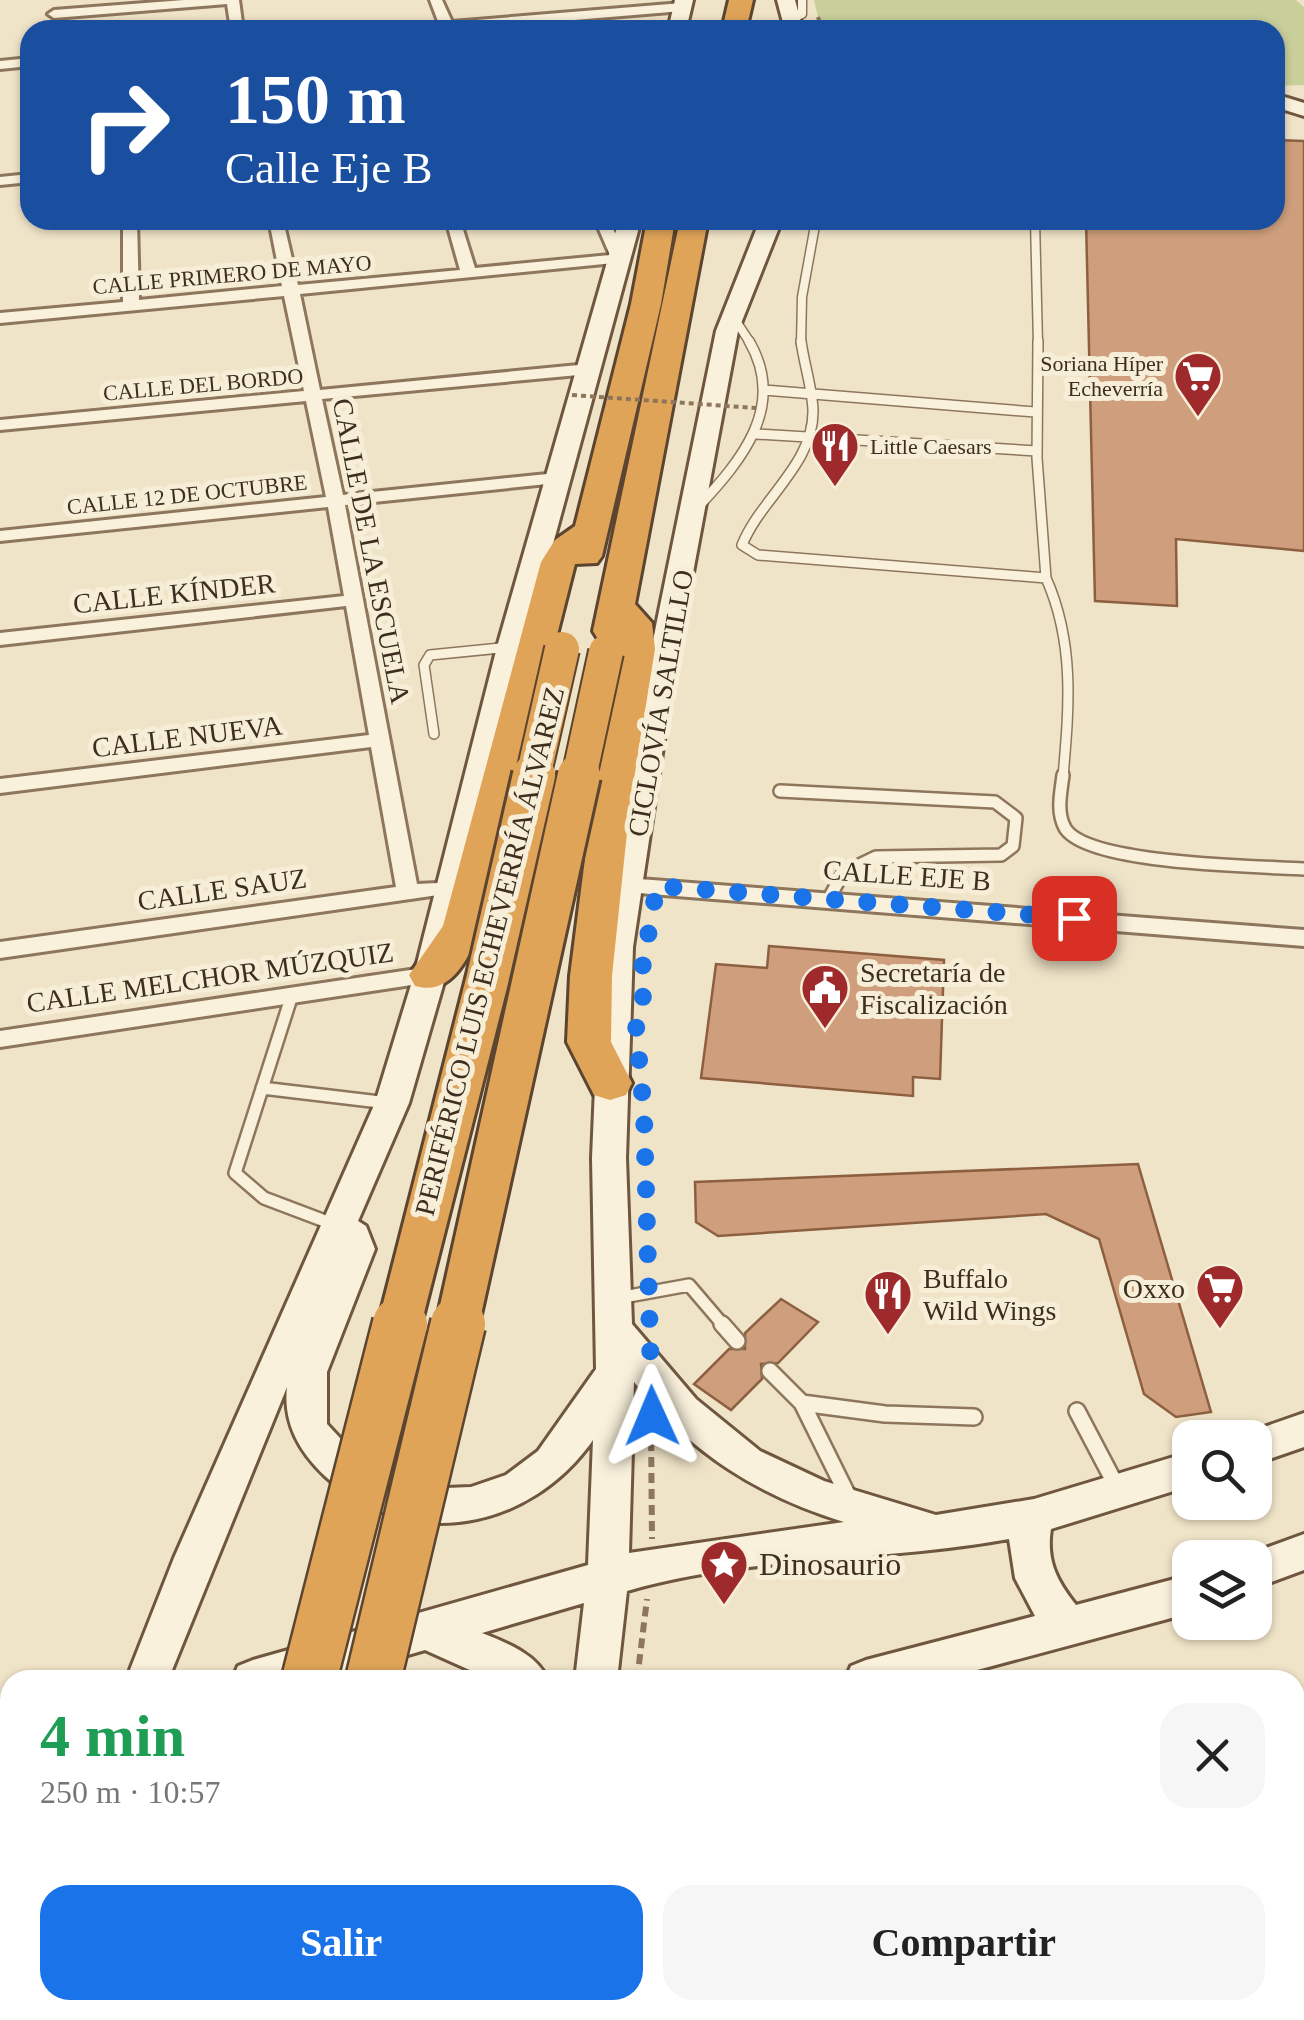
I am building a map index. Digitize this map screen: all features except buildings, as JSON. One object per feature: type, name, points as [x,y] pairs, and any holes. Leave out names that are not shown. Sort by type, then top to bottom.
[{"type":"highway","name":"PERIFÉRICO LUIS ECHEVERRÍA ÁLVAREZ","points":[[312,1670],[487,981],[584,650],[616,606],[662,304],[661,230]]},
{"type":"highway","name":"PERIFÉRICO LUIS ECHEVERRÍA ÁLVAREZ","points":[[375,1670],[495,1166],[584,650],[591,531],[662,304],[690,230]]},
{"type":"highway","points":[[430,975],[459,938],[558,562],[567,547],[591,531]]},
{"type":"highway","points":[[610,1083],[590,1042],[591,976],[637,631],[616,606]]},
{"type":"street","points":[[54,14],[124,4],[233,0]]},
{"type":"street","points":[[514,20],[683,4]]},
{"type":"street","points":[[130,230],[131,305]]},
{"type":"street","name":"CALLE DE LA ESCUELA","points":[[278,230],[336,502],[408,893]]},
{"type":"street","points":[[455,230],[469,274]]},
{"type":"street","points":[[606,230],[619,259]]},
{"type":"street","points":[[151,1670],[194,1558],[392,1104],[430,975],[511,647],[627,230]]},
{"type":"street","points":[[597,1670],[633,1376],[613,1314],[610,1083],[616,947],[692,514],[732,314],[767,230]]},
{"type":"street","name":"CALLE PRIMERO DE MAYO","points":[[0,318],[619,259]]},
{"type":"street","name":"CALLE DEL BORDO","points":[[0,424],[589,369]]},
{"type":"street","name":"CALLE 12 DE OCTUBRE","points":[[0,536],[557,478]]},
{"type":"street","name":"CALLE KÍNDER","points":[[0,640],[354,600]]},
{"type":"street","name":"CALLE NUEVA","points":[[0,786],[380,740]]},
{"type":"street","name":"CALLE EJE B","points":[[626,885],[1304,938]]},
{"type":"street","name":"CALLE SAUZ","points":[[0,950],[452,888]]},
{"type":"street","name":"CALLE MELCHOR MÚZQUIZ","points":[[0,1039],[430,975]]},
{"type":"street","points":[[340,1227],[352,1236],[357,1249],[310,1370],[306,1420],[322,1449],[360,1484],[402,1504],[451,1510],[501,1494],[540,1474],[633,1376]]},
{"type":"street","points":[[633,1376],[700,1432],[766,1477],[808,1496],[950,1532]]},
{"type":"street","points":[[1272,1440],[1304,1430]]},
{"type":"street","points":[[290,1670],[652,1565],[800,1543],[950,1532],[1034,1517],[1172,1475]]},
{"type":"street","points":[[1034,1517],[1026,1540],[1029,1565],[1070,1629]]},
{"type":"street","points":[[1272,1564],[1304,1552]]},
{"type":"street","points":[[908,1670],[1172,1599]]},
{"type":"street","points":[[430,1632],[493,1657],[512,1670]]},
{"type":"lane","points":[[790,16],[802,14],[802,0]]},
{"type":"lane","points":[[815,230],[802,320],[802,345],[812,397],[809,436],[797,462],[748,524],[742,545],[750,553],[1046,578]]},
{"type":"lane","points":[[1034,230],[1038,510],[1046,578],[1060,602],[1070,648],[1060,811],[1064,828],[1076,838],[1120,853],[1304,870]]},
{"type":"lane","points":[[692,514],[741,459],[756,434],[764,390],[761,364],[732,314]]},
{"type":"lane","points":[[764,390],[812,397],[1035,412]]},
{"type":"lane","points":[[756,434],[1036,451]]},
{"type":"lane","points":[[434,734],[424,665],[430,654],[511,647]]},
{"type":"lane","points":[[780,791],[995,802],[1014,812],[1016,838],[1001,854],[876,857],[843,873],[828,900]]},
{"type":"lane","points":[[292,996],[235,1173],[237,1181],[251,1192],[340,1227]]},
{"type":"lane","points":[[262,1088],[392,1104]]},
{"type":"lane","points":[[613,1314],[688,1285],[737,1341]]},
{"type":"lane","points":[[770,1371],[802,1403],[854,1508]]},
{"type":"lane","points":[[802,1403],[885,1414],[974,1417]]},
{"type":"lane","points":[[1077,1410],[1120,1493]]},
{"type":"path","points":[[741,459],[761,364]]},
{"type":"path","points":[[572,395],[756,408]]},
{"type":"path","points":[[633,1376],[652,1565],[637,1670]]},
{"type":"green space","points":[[814,0],[1296,0],[1304,7],[1304,85],[1285,86],[1285,20],[819,20]]},
{"type":"place","name":"Soriana Híper Echeverría","points":[[1198,418]]},
{"type":"place","name":"Little Caesars","points":[[835,488]]},
{"type":"place","name":"Secretaría de Fiscalización","points":[[825,1030]]},
{"type":"place","name":"Oxxo","points":[[1220,1330]]},
{"type":"place","name":"Buffalo Wild Wings","points":[[888,1336]]},
{"type":"place","name":"Dinosaurio","points":[[724,1606]]},
{"type":"route","points":[[652,1416],[644,1114],[636,1025],[643,1013],[645,999],[639,986],[657,886],[1074,918]]}]
